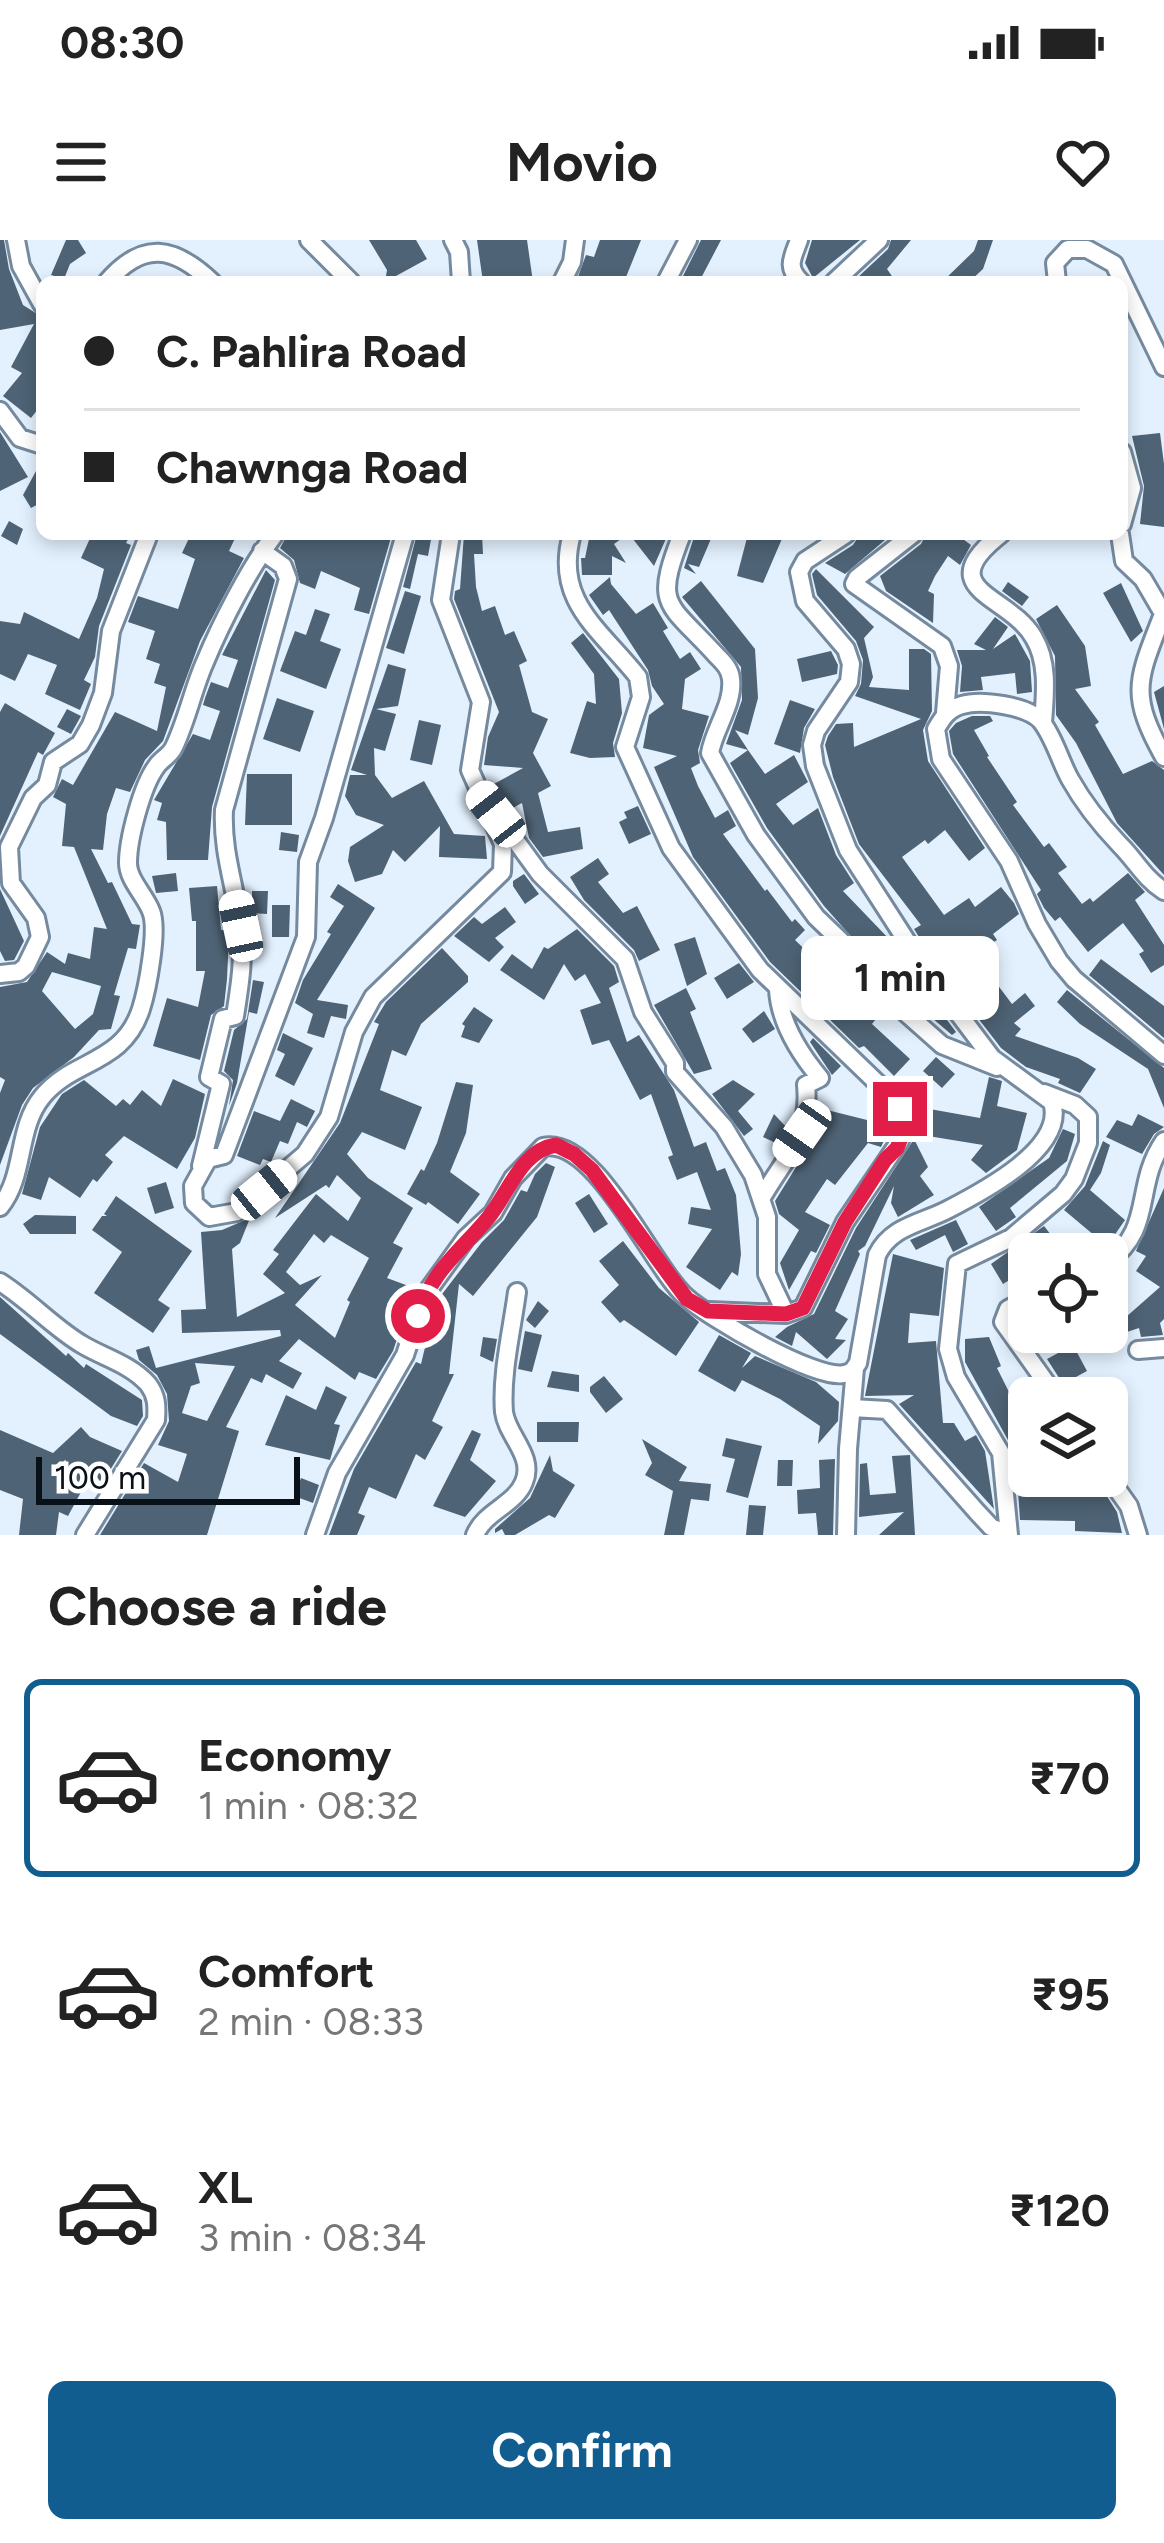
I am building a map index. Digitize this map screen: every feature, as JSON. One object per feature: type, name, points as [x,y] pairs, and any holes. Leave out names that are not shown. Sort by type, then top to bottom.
[{"type":"street","points":[[16,240],[20,266],[36,294]]},
{"type":"street","points":[[309,240],[345,276]]},
{"type":"street","points":[[453,240],[461,276]]},
{"type":"street","points":[[565,276],[575,240]]},
{"type":"street","points":[[669,276],[688,240]]},
{"type":"street","points":[[795,276],[790,264],[799,240]]},
{"type":"street","points":[[840,276],[879,240]]},
{"type":"street","points":[[1055,276],[1063,254],[1077,247],[1114,264],[1120,276]]},
{"type":"street","points":[[113,276],[128,260],[157,249],[186,259],[205,276]]},
{"type":"street","points":[[1128,293],[1164,367]]},
{"type":"street","points":[[0,412],[20,438],[36,444]]},
{"type":"street","points":[[0,974],[19,972],[26,966],[40,938],[36,918],[11,883],[9,847],[33,798],[46,784],[53,762],[80,745],[91,725],[103,694],[111,631],[147,540]]},
{"type":"street","points":[[0,1207],[11,1193],[39,1100],[64,1079],[115,1050],[142,1008],[154,917],[129,872],[139,807],[156,766],[172,752],[205,661],[270,540]]},
{"type":"street","points":[[403,540],[325,818],[308,862],[306,938],[224,1155],[208,1159],[193,1186],[194,1203],[208,1217],[227,1217],[290,1169],[316,1141],[329,1117],[354,1032],[373,998],[502,872],[503,844],[478,791],[470,760],[481,702],[441,600],[450,540]]},
{"type":"street","points":[[571,540],[566,568],[574,600],[630,667],[641,688],[626,747],[660,830],[754,962],[896,1101],[904,1126],[897,1148],[839,1234],[808,1302],[786,1314],[708,1311]]},
{"type":"street","points":[[680,540],[665,591],[672,608],[730,671],[731,689],[711,758],[756,835],[807,908],[899,1008],[949,1050],[1010,1071]]},
{"type":"street","points":[[837,540],[805,561],[799,572],[805,601],[846,649],[850,664],[849,682],[816,730],[815,766],[848,850],[961,1020],[992,1058],[1052,1102],[1055,1120],[1042,1145],[1007,1172],[945,1211],[901,1229],[882,1246],[856,1368],[846,1535]]},
{"type":"street","points":[[905,540],[854,584],[942,646],[949,666],[946,713],[936,729],[941,759],[1009,861],[1047,943],[1074,979],[1164,1055]]},
{"type":"street","points":[[995,540],[975,559],[971,575],[977,589],[1034,637],[1045,679],[1043,723],[1068,776],[1100,826],[1164,891]]},
{"type":"street","points":[[1121,540],[1124,561],[1143,579],[1164,614],[1146,658],[1139,699],[1141,715],[1164,757]]},
{"type":"street","points":[[199,1175],[220,1084],[208,1077],[223,1019],[235,1016],[242,967],[241,926],[222,844],[224,810],[288,579],[284,566],[262,551]]},
{"type":"street","points":[[946,713],[972,704],[1023,710],[1043,723]]},
{"type":"street","points":[[478,791],[540,874],[625,958],[643,1012],[674,1063],[674,1072],[730,1135],[753,1174],[767,1217],[767,1274],[786,1314]]},
{"type":"street","points":[[761,1199],[802,1133],[809,1112],[806,1084],[820,1078],[799,1053],[778,1004],[778,988]]},
{"type":"street","points":[[1008,1535],[1001,1453],[956,1377],[948,1340],[957,1264],[1018,1233],[1063,1194],[1079,1167],[1090,1135],[1088,1117],[1043,1093]]},
{"type":"street","points":[[1128,1243],[1133,1238],[1146,1174],[1164,1141]]},
{"type":"street","points":[[316,1535],[338,1473],[405,1355],[424,1296],[466,1238],[493,1213],[514,1178],[543,1148],[564,1147],[592,1170],[681,1293],[787,1358],[836,1375],[856,1368]]},
{"type":"street","points":[[0,1282],[85,1347],[137,1376],[157,1402],[155,1420],[85,1535]]},
{"type":"street","points":[[475,1535],[486,1515],[521,1488],[526,1474],[524,1456],[504,1412],[517,1292]]},
{"type":"street","points":[[1138,1350],[1164,1348]]},
{"type":"street","points":[[852,1408],[887,1410],[991,1527],[1008,1535]]},
{"type":"street","points":[[1123,1497],[1138,1535]]},
{"type":"building","points":[[0,240],[4,240],[23,305],[36,313],[36,412],[31,418],[3,396],[22,373],[11,367],[34,324],[0,330]]},
{"type":"building","points":[[66,240],[78,240],[86,253],[70,264],[65,276],[51,275]]},
{"type":"building","points":[[369,240],[416,240],[427,259],[396,276],[386,276]]},
{"type":"building","points":[[477,240],[527,240],[532,276],[482,276]]},
{"type":"building","points":[[600,240],[641,240],[626,276],[578,276],[586,255],[594,257]]},
{"type":"building","points":[[701,240],[721,240],[702,276],[683,276]]},
{"type":"building","points":[[812,240],[860,240],[815,276],[805,263]]},
{"type":"building","points":[[891,240],[911,240],[887,269],[892,276],[859,276],[888,249]]},
{"type":"building","points":[[978,240],[993,240],[983,269],[975,276],[948,276],[974,251]]},
{"type":"building","points":[[0,432],[28,477],[0,491]]},
{"type":"building","points":[[1160,433],[1164,527],[1140,524],[1144,486],[1132,436]]},
{"type":"building","points":[[36,471],[36,505],[31,508],[23,495]]},
{"type":"building","points":[[9,521],[23,529],[17,545],[1,536]]},
{"type":"building","points":[[89,540],[128,540],[131,545],[99,626],[95,657],[84,680],[91,684],[80,710],[45,694],[57,665],[28,654],[15,681],[0,674],[0,621],[20,624],[24,612],[79,639],[104,569],[81,558]]},
{"type":"building","points":[[188,540],[234,540],[229,551],[244,558],[200,641],[163,741],[145,760],[130,792],[116,788],[103,850],[91,849],[132,924],[140,925],[136,949],[128,948],[114,995],[120,996],[111,1029],[99,1030],[74,1057],[33,1088],[0,1165],[0,1093],[5,1080],[0,1077],[0,987],[27,982],[47,952],[65,964],[68,953],[90,959],[94,927],[107,929],[74,847],[62,846],[66,804],[53,797],[62,779],[73,785],[115,712],[157,731],[166,687],[154,683],[160,664],[146,659],[155,631],[128,622],[138,596],[178,609],[195,559],[182,553]],"holes":[[[52,972],[101,986],[93,1014],[75,1029],[42,991]]]},
{"type":"building","points":[[285,540],[390,540],[369,614],[354,610],[360,588],[321,571],[315,589],[300,583],[294,560],[280,548]]},
{"type":"building","points":[[415,540],[431,540],[428,556],[418,554],[410,589],[403,587]]},
{"type":"building","points":[[464,540],[482,540],[483,554],[474,554],[482,611],[495,606],[505,635],[514,631],[527,661],[519,665],[532,712],[548,719],[533,753],[551,786],[538,793],[548,832],[580,827],[583,849],[543,857],[529,838],[522,803],[509,810],[492,785],[523,768],[484,765],[488,737],[499,712],[454,599],[460,589]]},
{"type":"building","points":[[589,540],[620,540],[614,544],[626,563],[612,556],[612,575],[582,575],[581,558],[585,558]]},
{"type":"building","points":[[634,540],[665,540],[654,566]]},
{"type":"building","points":[[693,540],[710,540],[699,567],[688,564],[696,574],[684,568]]},
{"type":"building","points":[[746,540],[781,540],[763,583],[737,576]]},
{"type":"building","points":[[856,540],[885,540],[845,574],[825,563]]},
{"type":"building","points":[[923,540],[964,540],[971,545],[960,565],[948,556],[935,576],[928,591],[934,594],[933,623],[886,591],[880,576]]},
{"type":"building","points":[[816,569],[874,627],[864,638],[873,677],[869,687],[909,690],[909,649],[931,654],[932,711],[923,730],[928,761],[985,848],[969,861],[945,830],[902,857],[944,915],[969,898],[975,907],[1001,887],[1014,903],[1019,914],[993,934],[997,940],[975,955],[1012,1004],[1025,993],[1035,1006],[1014,1023],[1021,1029],[1015,1036],[1096,1069],[1080,1093],[1058,1083],[1060,1079],[1026,1067],[1001,1048],[934,961],[914,929],[921,925],[859,844],[833,777],[825,745],[828,736],[836,724],[853,723],[854,747],[921,719],[855,696],[863,660],[856,641],[817,595],[812,574]]},
{"type":"building","points":[[266,570],[275,580],[212,807],[208,860],[167,860],[166,822],[157,820],[162,803],[154,800],[193,734],[210,740],[220,711],[203,705],[205,698],[211,682],[228,688],[238,660],[222,655]]},
{"type":"building","points":[[610,577],[636,614],[653,603],[680,659],[690,652],[701,669],[685,679],[682,709],[709,716],[698,750],[700,763],[691,768],[698,786],[715,818],[728,810],[736,826],[723,834],[765,891],[805,930],[795,940],[820,964],[808,977],[835,1006],[853,985],[833,964],[839,958],[883,1010],[872,1024],[910,1059],[894,1076],[770,962],[693,857],[654,767],[677,756],[643,748],[649,715],[664,704],[609,610],[603,615],[589,595]]},
{"type":"building","points":[[701,581],[755,649],[758,698],[748,735],[735,730],[748,750],[726,744],[742,700],[741,667],[682,597]]},
{"type":"building","points":[[1008,582],[1029,597],[1022,606],[1002,591]]},
{"type":"building","points":[[1121,583],[1143,631],[1131,642],[1103,593]]},
{"type":"building","points":[[405,591],[421,596],[404,654],[386,648]]},
{"type":"building","points":[[1057,605],[1085,646],[1091,686],[1075,689],[1099,722],[1095,725],[1123,774],[1152,761],[1164,770],[1164,875],[1117,823],[1076,743],[1056,715],[1055,656],[1036,619]]},
{"type":"building","points":[[315,609],[330,614],[320,641],[341,649],[326,689],[280,671],[295,631],[306,635]]},
{"type":"building","points":[[995,617],[1008,627],[993,649],[1015,634],[1030,661],[1032,692],[1017,694],[1015,673],[981,677],[983,690],[960,692],[962,666],[957,650],[986,650],[974,644]]},
{"type":"building","points":[[583,633],[619,679],[622,713],[613,743],[615,757],[570,753],[587,701],[596,704],[594,674],[571,643]]},
{"type":"building","points":[[831,651],[837,674],[802,682],[797,659]]},
{"type":"building","points":[[388,664],[406,669],[398,706],[376,709],[396,714],[385,751],[374,748],[375,775],[392,798],[424,781],[454,834],[485,836],[487,859],[439,857],[440,826],[405,862],[393,850],[382,874],[355,882],[348,861],[350,847],[384,825],[356,815],[345,796],[350,775],[367,775],[351,770]]},
{"type":"building","points":[[1164,686],[1164,729],[1154,692]]},
{"type":"building","points":[[277,698],[314,711],[300,752],[263,739]]},
{"type":"building","points":[[790,700],[815,709],[804,728],[800,753],[774,744]]},
{"type":"building","points":[[5,703],[55,733],[43,755],[38,752],[0,836],[0,712]]},
{"type":"building","points":[[67,709],[81,716],[71,734],[57,727]]},
{"type":"building","points":[[972,716],[990,716],[993,721],[974,730],[987,757],[1017,802],[1013,805],[1044,847],[1049,843],[1067,867],[1058,873],[1082,904],[1090,898],[1093,902],[1128,873],[1145,892],[1135,900],[1164,945],[1164,965],[1151,973],[1139,954],[1144,951],[1123,923],[1088,952],[1060,917],[1055,921],[1044,908],[1037,894],[1041,890],[953,754],[949,731]]},
{"type":"building","points":[[419,720],[441,725],[432,765],[410,760]]},
{"type":"building","points":[[748,750],[765,774],[794,755],[808,782],[776,804],[793,825],[818,808],[836,855],[854,883],[843,891],[891,941],[904,960],[899,964],[921,985],[956,1032],[952,1035],[898,989],[824,906],[767,828],[730,763]]},
{"type":"building","points":[[247,774],[292,774],[292,825],[245,825]]},
{"type":"building","points":[[638,806],[651,834],[629,844],[619,822],[627,818],[624,812]]},
{"type":"building","points":[[281,832],[299,835],[297,852],[279,850]]},
{"type":"building","points":[[598,858],[609,874],[598,882],[623,913],[637,906],[660,950],[639,961],[634,950],[584,900],[570,877]]},
{"type":"building","points":[[176,873],[178,891],[156,893],[152,876]]},
{"type":"building","points":[[524,874],[539,894],[525,904],[513,886]]},
{"type":"building","points":[[338,884],[375,908],[317,1000],[348,1005],[346,1019],[331,1016],[324,1038],[307,1033],[313,1014],[295,1003],[344,906],[330,897]]},
{"type":"building","points":[[217,886],[221,930],[228,930],[229,935],[227,979],[224,1006],[211,1015],[200,1060],[153,1046],[167,998],[198,1007],[205,971],[196,971],[196,921],[192,921],[189,888]]},
{"type":"building","points":[[0,889],[24,941],[14,960],[5,961],[0,951]]},
{"type":"building","points":[[252,891],[268,891],[267,914],[252,913]]},
{"type":"building","points":[[272,905],[290,905],[289,937],[272,937]]},
{"type":"building","points":[[505,907],[516,922],[495,938],[504,947],[489,962],[454,936],[474,917],[482,924]]},
{"type":"building","points":[[577,929],[614,966],[619,982],[609,988],[627,1042],[639,1035],[674,1090],[694,1147],[706,1142],[717,1171],[725,1168],[736,1195],[738,1276],[732,1272],[720,1290],[686,1267],[712,1229],[688,1224],[691,1207],[711,1210],[697,1172],[677,1180],[651,1094],[640,1100],[609,1040],[592,1045],[580,1010],[601,1003],[585,974],[575,981],[564,964],[544,1000],[500,970],[512,954],[532,969],[544,947],[548,949]]},
{"type":"building","points":[[695,937],[707,974],[687,986],[674,944]]},
{"type":"building","points":[[442,948],[468,976],[468,982],[421,1024],[406,1056],[392,1050],[380,1090],[422,1107],[405,1150],[362,1132],[347,1154],[368,1178],[413,1208],[393,1243],[403,1248],[387,1278],[414,1288],[393,1351],[376,1379],[359,1372],[355,1380],[299,1339],[279,1361],[302,1373],[293,1389],[266,1374],[262,1383],[251,1378],[226,1427],[239,1431],[207,1535],[100,1535],[144,1463],[178,1482],[187,1454],[158,1445],[169,1421],[167,1394],[136,1350],[149,1346],[156,1368],[281,1336],[280,1330],[182,1333],[181,1310],[206,1309],[201,1232],[222,1230],[250,1218],[240,1243],[232,1249],[237,1317],[285,1293],[263,1274],[279,1254],[273,1250],[316,1194],[348,1221],[361,1198],[337,1175],[329,1188],[326,1185],[275,1218],[340,1123],[379,1024],[374,1022],[386,1002]],"holes":[[[314,1234],[324,1243],[331,1235],[369,1258],[347,1300],[335,1338],[295,1305],[322,1275],[300,1285],[286,1272]],[[195,1363],[235,1366],[207,1421],[182,1413],[191,1386],[200,1383]]]},
{"type":"building","points":[[1101,959],[1164,1006],[1164,1038],[1089,975]]},
{"type":"building","points":[[739,963],[754,982],[727,999],[714,978]]},
{"type":"building","points":[[253,980],[264,982],[257,1014],[249,1012],[229,1106],[233,1080],[224,1071],[234,1030],[247,1019]]},
{"type":"building","points":[[686,988],[712,1069],[694,1074],[654,1005]]},
{"type":"building","points":[[1067,990],[1164,1068],[1164,1108],[1148,1069],[1080,1024],[1057,1002]]},
{"type":"building","points":[[474,1007],[493,1020],[479,1043],[461,1037],[462,1024]]},
{"type":"building","points":[[764,1011],[775,1029],[753,1043],[742,1029]]},
{"type":"building","points":[[283,1033],[313,1048],[294,1086],[275,1076],[285,1054],[277,1050]]},
{"type":"building","points":[[813,1038],[841,1066],[832,1075],[810,1042]]},
{"type":"building","points":[[936,1057],[955,1074],[942,1088],[923,1071]]},
{"type":"building","points":[[989,1077],[1002,1081],[997,1106],[1027,1113],[1017,1150],[986,1173],[971,1160],[983,1145],[928,1136],[925,1131],[915,1134],[907,1096],[909,1092],[933,1099],[924,1108],[980,1118]]},
{"type":"building","points":[[173,1079],[205,1094],[195,1138],[177,1169],[124,1136],[105,1155],[113,1162],[80,1198],[49,1177],[41,1200],[22,1194],[40,1127],[62,1094],[84,1080],[116,1106],[123,1099],[130,1105],[142,1090],[161,1106]]},
{"type":"building","points":[[733,1080],[755,1094],[738,1111],[753,1129],[744,1136],[712,1094]]},
{"type":"building","points":[[456,1082],[473,1085],[466,1133],[450,1172],[480,1194],[458,1224],[428,1202],[407,1194],[437,1143]]},
{"type":"building","points":[[291,1099],[315,1111],[307,1127],[297,1122],[288,1144],[280,1141],[271,1162],[263,1159],[260,1165],[237,1156],[254,1111],[280,1121]]},
{"type":"building","points":[[819,1108],[891,1126],[881,1147],[868,1143],[835,1185],[827,1179],[805,1212],[830,1225],[789,1290],[780,1263],[799,1230],[779,1214],[775,1201],[806,1151]]},
{"type":"building","points":[[774,1114],[788,1129],[780,1145],[763,1137]]},
{"type":"building","points":[[1138,1114],[1164,1127],[1142,1154],[1106,1137],[1117,1120],[1132,1126]]},
{"type":"building","points":[[1063,1129],[1075,1134],[1067,1161],[1010,1208],[1016,1217],[996,1231],[979,1207],[1049,1158]]},
{"type":"building","points":[[914,1139],[928,1167],[920,1176],[934,1195],[898,1217],[891,1203],[894,1186],[865,1246],[858,1251],[835,1311],[848,1319],[835,1339],[846,1340],[827,1359],[796,1332],[792,1346],[775,1337],[814,1314],[856,1228]]},
{"type":"building","points":[[1103,1141],[1110,1145],[1090,1190],[1125,1220],[1116,1233],[1091,1233],[1064,1210],[1085,1186]]},
{"type":"building","points":[[546,1163],[555,1167],[537,1217],[473,1296],[459,1284],[449,1374],[454,1374],[432,1421],[443,1427],[425,1460],[416,1454],[396,1499],[369,1487],[358,1513],[365,1516],[357,1535],[329,1535],[354,1469],[416,1362],[421,1364],[436,1302]]},
{"type":"building","points":[[166,1182],[174,1208],[155,1214],[147,1188]]},
{"type":"building","points":[[1164,1188],[1163,1335],[1141,1337],[1139,1328],[1128,1332],[1128,1315],[1160,1287],[1136,1271],[1146,1256],[1136,1251]]},
{"type":"building","points":[[589,1194],[608,1224],[594,1233],[575,1203]]},
{"type":"building","points":[[116,1196],[192,1251],[158,1300],[170,1308],[153,1333],[94,1293],[122,1252],[92,1230],[107,1216]]},
{"type":"building","points":[[35,1215],[76,1216],[76,1234],[30,1234],[23,1224]]},
{"type":"building","points":[[956,1220],[968,1244],[953,1252],[945,1235],[916,1250],[910,1240]]},
{"type":"building","points":[[623,1241],[659,1288],[699,1322],[676,1356],[624,1320],[620,1323],[601,1302],[619,1285],[599,1261]]},
{"type":"building","points":[[1008,1252],[1008,1281],[1003,1284],[991,1264]]},
{"type":"building","points":[[893,1254],[944,1268],[939,1316],[910,1313],[908,1343],[936,1341],[943,1423],[954,1423],[965,1441],[976,1435],[985,1451],[994,1509],[899,1404],[914,1395],[865,1396]]},
{"type":"building","points":[[0,1297],[66,1356],[142,1400],[143,1416],[137,1426],[111,1416],[0,1334]]},
{"type":"building","points":[[538,1301],[549,1311],[535,1328],[526,1320]]},
{"type":"building","points":[[525,1331],[542,1335],[532,1372],[518,1369]]},
{"type":"building","points":[[719,1335],[751,1353],[742,1368],[755,1356],[816,1382],[839,1402],[838,1421],[818,1444],[820,1426],[780,1399],[742,1380],[735,1392],[698,1371]]},
{"type":"building","points":[[483,1337],[497,1339],[493,1362],[480,1356]]},
{"type":"building","points":[[989,1337],[1008,1390],[1008,1440],[965,1362],[965,1339]]},
{"type":"building","points":[[1058,1353],[1077,1353],[1087,1371],[1059,1377],[1047,1359]]},
{"type":"building","points":[[552,1371],[579,1375],[579,1392],[547,1387]]},
{"type":"building","points":[[604,1376],[623,1399],[606,1413],[590,1392]]},
{"type":"building","points":[[326,1386],[347,1397],[334,1424],[340,1425],[330,1460],[265,1445],[286,1395],[316,1410]]},
{"type":"building","points":[[537,1422],[579,1422],[578,1442],[537,1442]]},
{"type":"building","points":[[81,1427],[90,1437],[122,1451],[102,1483],[92,1472],[68,1516],[59,1512],[56,1535],[19,1535],[23,1499],[0,1490],[0,1430],[53,1453]]},
{"type":"building","points":[[472,1430],[481,1434],[470,1460],[496,1481],[465,1517],[433,1506]]},
{"type":"building","points":[[726,1438],[762,1446],[748,1498],[726,1492],[735,1459],[722,1456]]},
{"type":"building","points":[[642,1439],[687,1467],[679,1481],[711,1484],[709,1501],[691,1499],[684,1535],[664,1535],[673,1491],[645,1475],[652,1463]]},
{"type":"building","points":[[550,1455],[553,1471],[575,1485],[555,1518],[549,1515],[515,1535],[505,1535],[502,1529],[495,1533],[530,1498]]},
{"type":"building","points":[[910,1455],[915,1535],[879,1535],[904,1512],[859,1517],[860,1464],[867,1463],[870,1495],[896,1493],[892,1456]]},
{"type":"building","points":[[835,1459],[833,1535],[818,1535],[816,1513],[798,1514],[797,1490],[820,1488],[819,1460]]},
{"type":"building","points":[[778,1460],[793,1460],[792,1486],[777,1486]]},
{"type":"building","points":[[301,1478],[319,1485],[313,1503],[294,1496]]},
{"type":"building","points":[[1018,1497],[1107,1497],[1122,1533],[1075,1531],[1075,1521],[1020,1520]]},
{"type":"building","points":[[749,1505],[766,1506],[763,1535],[746,1535]]},
{"type":"route","points":[[418,1316],[432,1283],[466,1238],[493,1213],[514,1178],[535,1153],[556,1145],[592,1170],[687,1299],[708,1311],[796,1312],[808,1302],[845,1222],[897,1148],[904,1126],[900,1109]]}]
